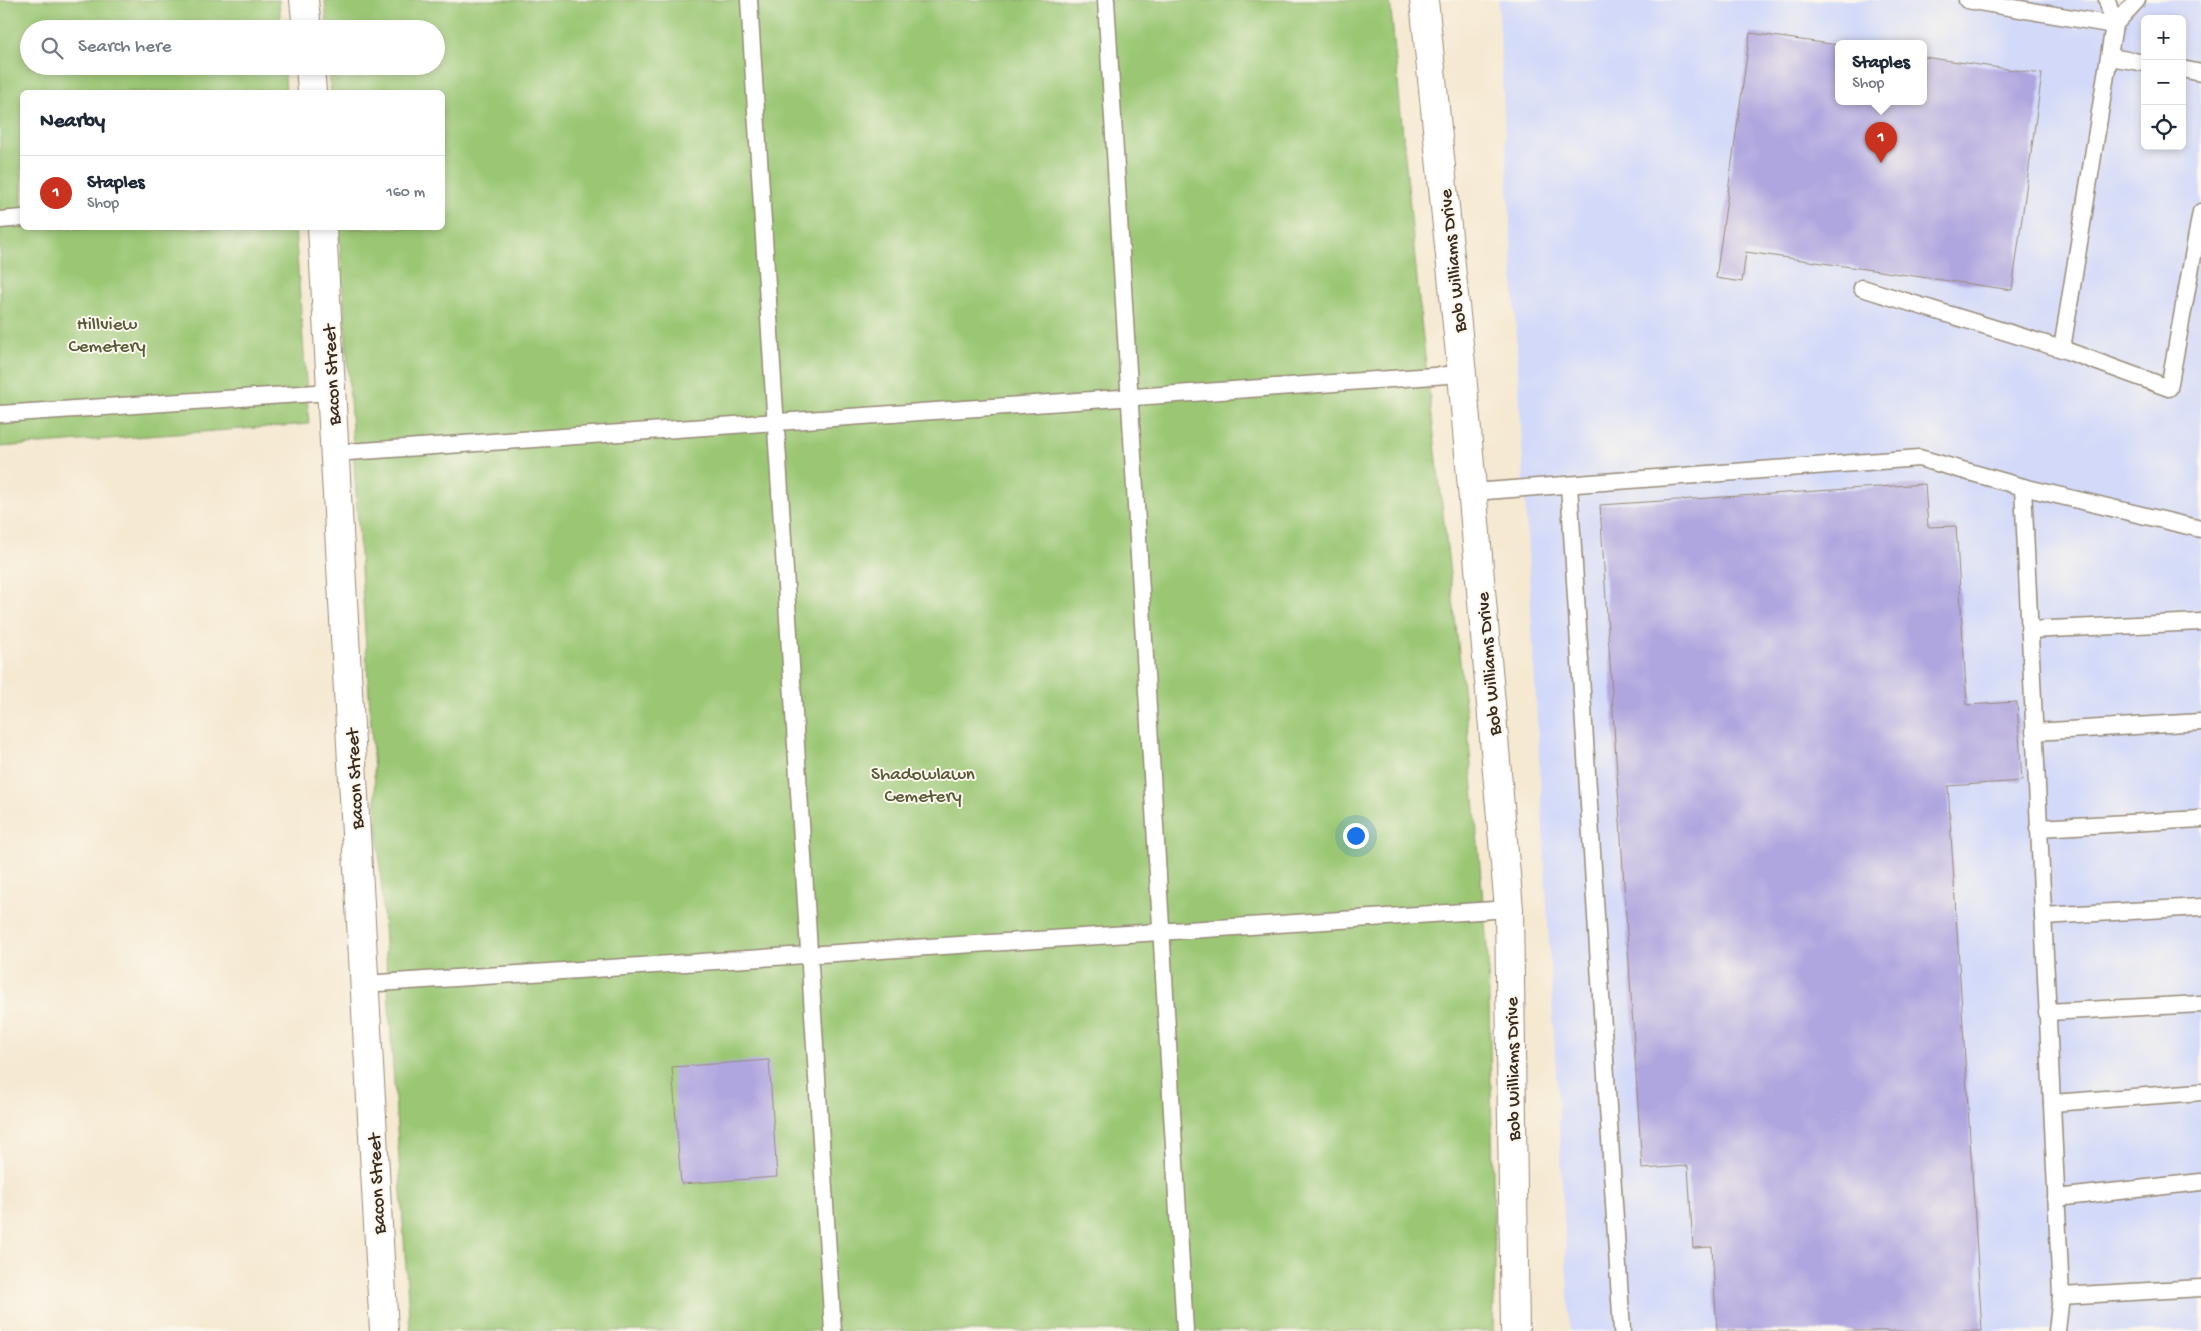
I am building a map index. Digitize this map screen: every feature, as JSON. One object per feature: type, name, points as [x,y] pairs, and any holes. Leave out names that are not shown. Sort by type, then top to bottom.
[{"type":"street","points":[[304,0],[306,20]]},
{"type":"street","name":"Bob Williams Drive","points":[[1424,0],[1462,374],[1509,909],[1515,1331]]},
{"type":"street","points":[[311,75],[312,90]]},
{"type":"street","name":"Bacon Street","points":[[322,230],[384,1331]]},
{"type":"lane","points":[[749,0],[833,1331]]},
{"type":"lane","points":[[1106,0],[1185,1331]]},
{"type":"lane","points":[[1967,0],[2114,25]]},
{"type":"lane","points":[[2062,349],[2110,57],[2114,25],[2107,0]]},
{"type":"lane","points":[[2114,25],[2137,0]]},
{"type":"lane","points":[[2110,57],[2141,62]]},
{"type":"lane","points":[[2186,70],[2201,72]]},
{"type":"lane","points":[[1862,288],[2062,349],[2169,388],[2201,212]]},
{"type":"lane","points":[[0,220],[20,218]]},
{"type":"lane","points":[[334,453],[1462,374]]},
{"type":"lane","points":[[0,414],[331,392]]},
{"type":"lane","points":[[1472,492],[1919,458],[2023,487],[2201,529]]},
{"type":"lane","points":[[1569,485],[1622,1331]]},
{"type":"lane","points":[[2023,487],[2061,1296],[2057,1331]]},
{"type":"lane","points":[[2029,630],[2201,622]]},
{"type":"lane","points":[[2034,732],[2201,722]]},
{"type":"lane","points":[[2038,828],[2201,819]]},
{"type":"lane","points":[[2043,916],[2201,907]]},
{"type":"lane","points":[[364,984],[1509,909]]},
{"type":"lane","points":[[2047,1012],[2201,1004]]},
{"type":"lane","points":[[2052,1103],[2201,1092]]},
{"type":"lane","points":[[2056,1198],[2201,1182]]},
{"type":"lane","points":[[2061,1296],[2201,1288]]},
{"type":"shaded area","points":[[1498,0],[2201,0],[2201,1331],[1570,1331]]},
{"type":"green space","name":"Hillview Cemetery","points":[[0,0],[279,0],[280,20],[20,20],[20,75],[285,75],[286,90],[20,90],[20,230],[295,230],[309,424],[0,447]]},
{"type":"green space","name":"Shadowlawn Cemetery","points":[[325,0],[1390,0],[1421,321],[1468,731],[1488,958],[1495,1265],[1493,1331],[410,1331],[339,230],[445,230],[445,90],[331,90],[330,75],[445,75],[445,20],[326,20]]},
{"type":"building","points":[[1750,33],[1835,45],[1835,105],[1927,105],[1927,57],[2042,74],[2012,290],[1746,252],[1742,282],[1716,278]]},
{"type":"building","points":[[1925,484],[1928,527],[1956,526],[1967,705],[2017,702],[2022,781],[1948,786],[1982,1331],[1717,1331],[1712,1247],[1693,1248],[1688,1166],[1642,1169],[1600,505]]},
{"type":"building","points":[[769,1060],[777,1177],[681,1184],[672,1067]]},
{"type":"place","name":"Staples","points":[[1881,163]]}]
